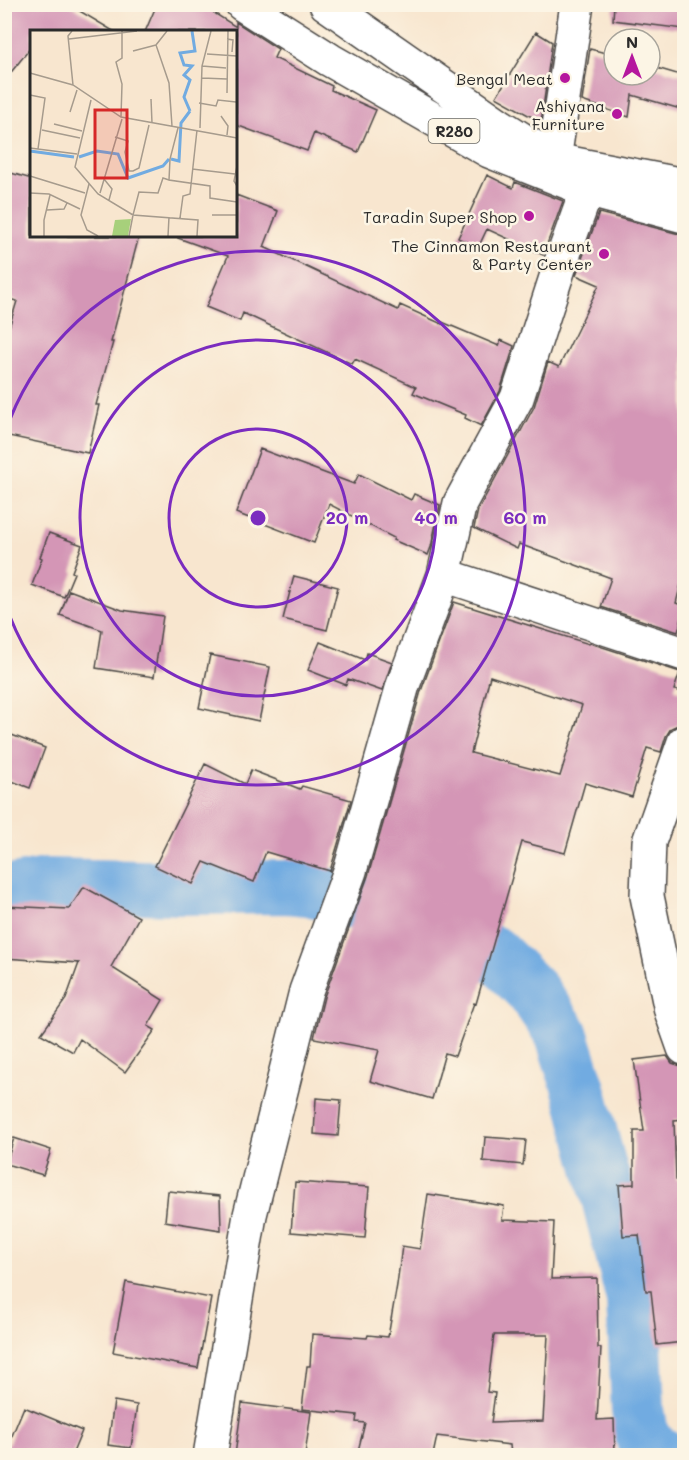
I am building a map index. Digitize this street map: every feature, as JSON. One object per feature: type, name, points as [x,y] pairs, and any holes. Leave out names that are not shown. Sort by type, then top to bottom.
[{"type":"street","name":"R280","points":[[242,4],[330,60],[489,151],[587,190],[684,216]]},
{"type":"street","name":"R280","points":[[326,4],[501,126],[554,160],[684,185]]},
{"type":"street","points":[[554,160],[577,4]]},
{"type":"street","points":[[210,1455],[250,1215],[306,991],[350,871],[403,685],[444,574],[460,502],[517,398],[587,190]]},
{"type":"street","points":[[444,574],[684,654]]},
{"type":"street","points":[[684,742],[649,842],[647,896],[671,1011],[684,1048]]},
{"type":"building","points":[[4,4],[68,4],[112,30],[30,30],[30,48],[4,81]]},
{"type":"building","points":[[157,4],[200,4],[236,27],[236,22],[278,49],[274,58],[332,86],[331,90],[376,110],[358,152],[314,133],[307,151],[237,125],[237,30],[146,30]]},
{"type":"building","points":[[614,4],[684,4],[684,29],[613,20]]},
{"type":"building","points":[[536,32],[552,42],[541,122],[496,97]]},
{"type":"building","points":[[590,49],[602,52],[602,87],[662,87],[662,70],[684,76],[684,110],[632,95],[629,117],[582,101]]},
{"type":"building","points":[[4,171],[30,178],[30,237],[139,237],[96,405],[99,405],[88,453],[4,435],[4,344],[17,301],[4,298]]},
{"type":"building","name":"Taradin Super Shop","points":[[487,175],[513,188],[515,182],[563,201],[543,255],[487,229],[478,248],[458,238]]},
{"type":"building","points":[[237,195],[278,211],[264,247],[398,310],[400,305],[499,346],[501,340],[514,346],[500,391],[481,426],[465,418],[466,415],[413,393],[416,387],[355,359],[352,364],[243,313],[240,321],[206,307],[228,256],[178,238],[237,237]]},
{"type":"building","points":[[599,213],[684,234],[684,572],[676,603],[684,606],[684,610],[678,632],[601,607],[611,578],[519,544],[517,549],[474,528],[478,510],[534,407],[548,362],[559,367],[599,285],[576,275]]},
{"type":"building","points":[[260,449],[354,484],[359,474],[411,500],[414,494],[440,505],[428,555],[393,540],[394,538],[329,504],[314,543],[236,513]]},
{"type":"building","points":[[49,533],[82,545],[64,597],[32,585]]},
{"type":"building","points":[[294,576],[338,587],[327,630],[283,619]]},
{"type":"building","points":[[69,590],[122,610],[163,616],[154,677],[96,668],[102,630],[60,615]]},
{"type":"building","points":[[454,602],[680,672],[674,690],[684,692],[684,724],[671,728],[661,752],[647,748],[632,797],[585,783],[565,853],[522,842],[476,1004],[474,1003],[455,1056],[445,1053],[432,1099],[370,1081],[379,1050],[314,1038],[324,997],[368,876],[421,691]],"holes":[[[490,676],[582,705],[560,776],[471,753]]]},
{"type":"building","points":[[320,642],[365,660],[367,653],[392,662],[382,691],[348,679],[346,685],[308,670]]},
{"type":"building","points":[[210,655],[270,667],[259,721],[199,708]]},
{"type":"building","points":[[4,732],[45,748],[30,788],[4,778]]},
{"type":"building","points":[[205,764],[245,784],[251,770],[300,789],[302,786],[351,800],[330,871],[266,852],[254,882],[204,862],[193,884],[155,866]]},
{"type":"building","points":[[84,887],[139,917],[111,967],[163,1000],[148,1026],[155,1030],[125,1072],[80,1039],[73,1052],[41,1034],[66,999],[79,963],[4,958],[4,906],[69,909]]},
{"type":"building","points":[[667,1056],[672,1063],[681,1066],[684,1090],[684,1119],[674,1120],[676,1180],[684,1180],[684,1342],[657,1345],[651,1291],[646,1291],[639,1235],[623,1236],[619,1185],[634,1184],[634,1131],[644,1131],[634,1060]]},
{"type":"building","points":[[316,1098],[341,1100],[338,1136],[314,1134]]},
{"type":"building","points":[[485,1137],[526,1140],[523,1165],[483,1161]]},
{"type":"building","points":[[14,1138],[51,1150],[43,1175],[6,1164]]},
{"type":"building","points":[[295,1182],[369,1187],[365,1238],[291,1232]]},
{"type":"building","points":[[168,1191],[220,1196],[221,1230],[165,1221]]},
{"type":"building","points":[[428,1194],[504,1206],[502,1220],[554,1222],[551,1279],[597,1278],[598,1348],[601,1348],[597,1420],[614,1419],[615,1454],[511,1455],[510,1445],[437,1436],[433,1455],[357,1455],[365,1423],[356,1422],[357,1415],[302,1409],[307,1366],[310,1366],[312,1334],[367,1338],[368,1335],[388,1337],[402,1246],[420,1249]],"holes":[[[494,1335],[548,1335],[543,1421],[491,1423],[495,1393],[487,1392]]]},
{"type":"building","points":[[126,1282],[211,1298],[198,1368],[113,1352]]},
{"type":"building","points":[[114,1401],[137,1405],[131,1448],[108,1445]]},
{"type":"building","points":[[242,1403],[311,1412],[305,1455],[235,1455]]},
{"type":"building","points":[[24,1407],[82,1431],[72,1455],[4,1455]]},
{"type":"waterway","points":[[4,893],[46,885],[309,889],[376,909],[494,953],[533,992],[561,1033],[579,1089],[633,1299],[638,1410],[643,1440],[664,1456]]},
{"type":"place","name":"Bengal Meat","points":[[565,78]]},
{"type":"place","name":"Ashiyana Furniture","points":[[617,114]]},
{"type":"place","name":"Taradin Super Shop","points":[[529,216]]},
{"type":"place","name":"The Cinnamon Restaurant & Party Center","points":[[604,254]]}]
